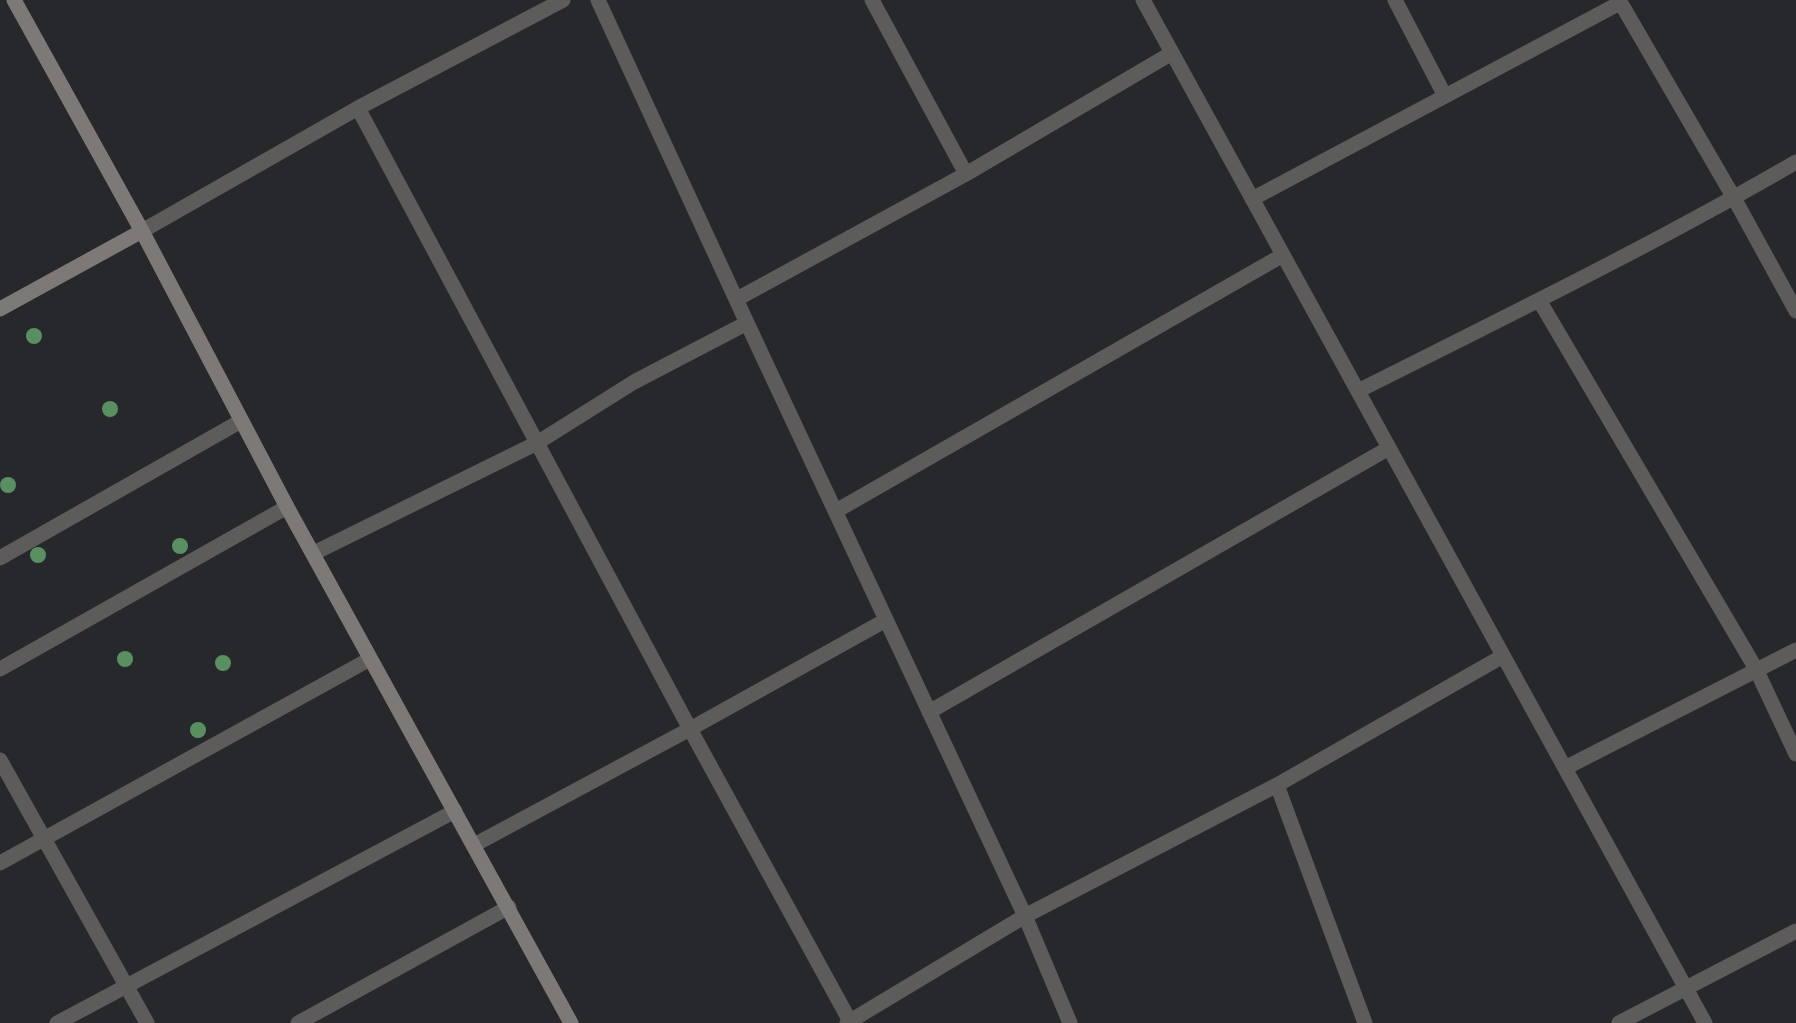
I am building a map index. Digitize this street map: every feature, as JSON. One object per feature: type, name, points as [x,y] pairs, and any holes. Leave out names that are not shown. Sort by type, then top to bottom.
[{"type":"main road","points":[[14,0],[142,231],[287,507],[572,1023]]},
{"type":"main road","points":[[0,309],[142,231]]},
{"type":"street","points":[[142,231],[358,108],[563,0]]},
{"type":"street","points":[[598,0],[747,324],[1025,916],[1070,1023]]},
{"type":"street","points":[[872,0],[966,174]]},
{"type":"street","points":[[1143,0],[1705,1023]]},
{"type":"street","points":[[1394,0],[1446,96]]},
{"type":"street","points":[[1252,199],[1619,1],[1734,198],[1796,311]]},
{"type":"street","points":[[737,299],[966,174],[1172,53]]},
{"type":"street","points":[[358,108],[690,729],[850,1022],[1025,916],[1276,785],[1503,656]]},
{"type":"street","points":[[1358,391],[1539,300],[1734,198],[1796,162]]},
{"type":"street","points":[[836,511],[1283,255]]},
{"type":"street","points":[[1539,300],[1756,669],[1796,754]]},
{"type":"street","points":[[314,553],[537,443],[634,382],[747,324]]},
{"type":"street","points":[[0,558],[241,421]]},
{"type":"street","points":[[930,712],[1389,448]]},
{"type":"street","points":[[0,669],[287,507]]},
{"type":"street","points":[[474,845],[690,729],[886,620]]},
{"type":"street","points":[[1565,768],[1796,650]]},
{"type":"street","points":[[0,863],[370,659]]},
{"type":"street","points":[[0,760],[146,1023]]},
{"type":"street","points":[[1276,785],[1365,1023]]},
{"type":"street","points":[[57,1023],[455,811]]},
{"type":"street","points":[[298,1023],[509,907]]},
{"type":"street","points":[[1619,1023],[1796,931]]}]
